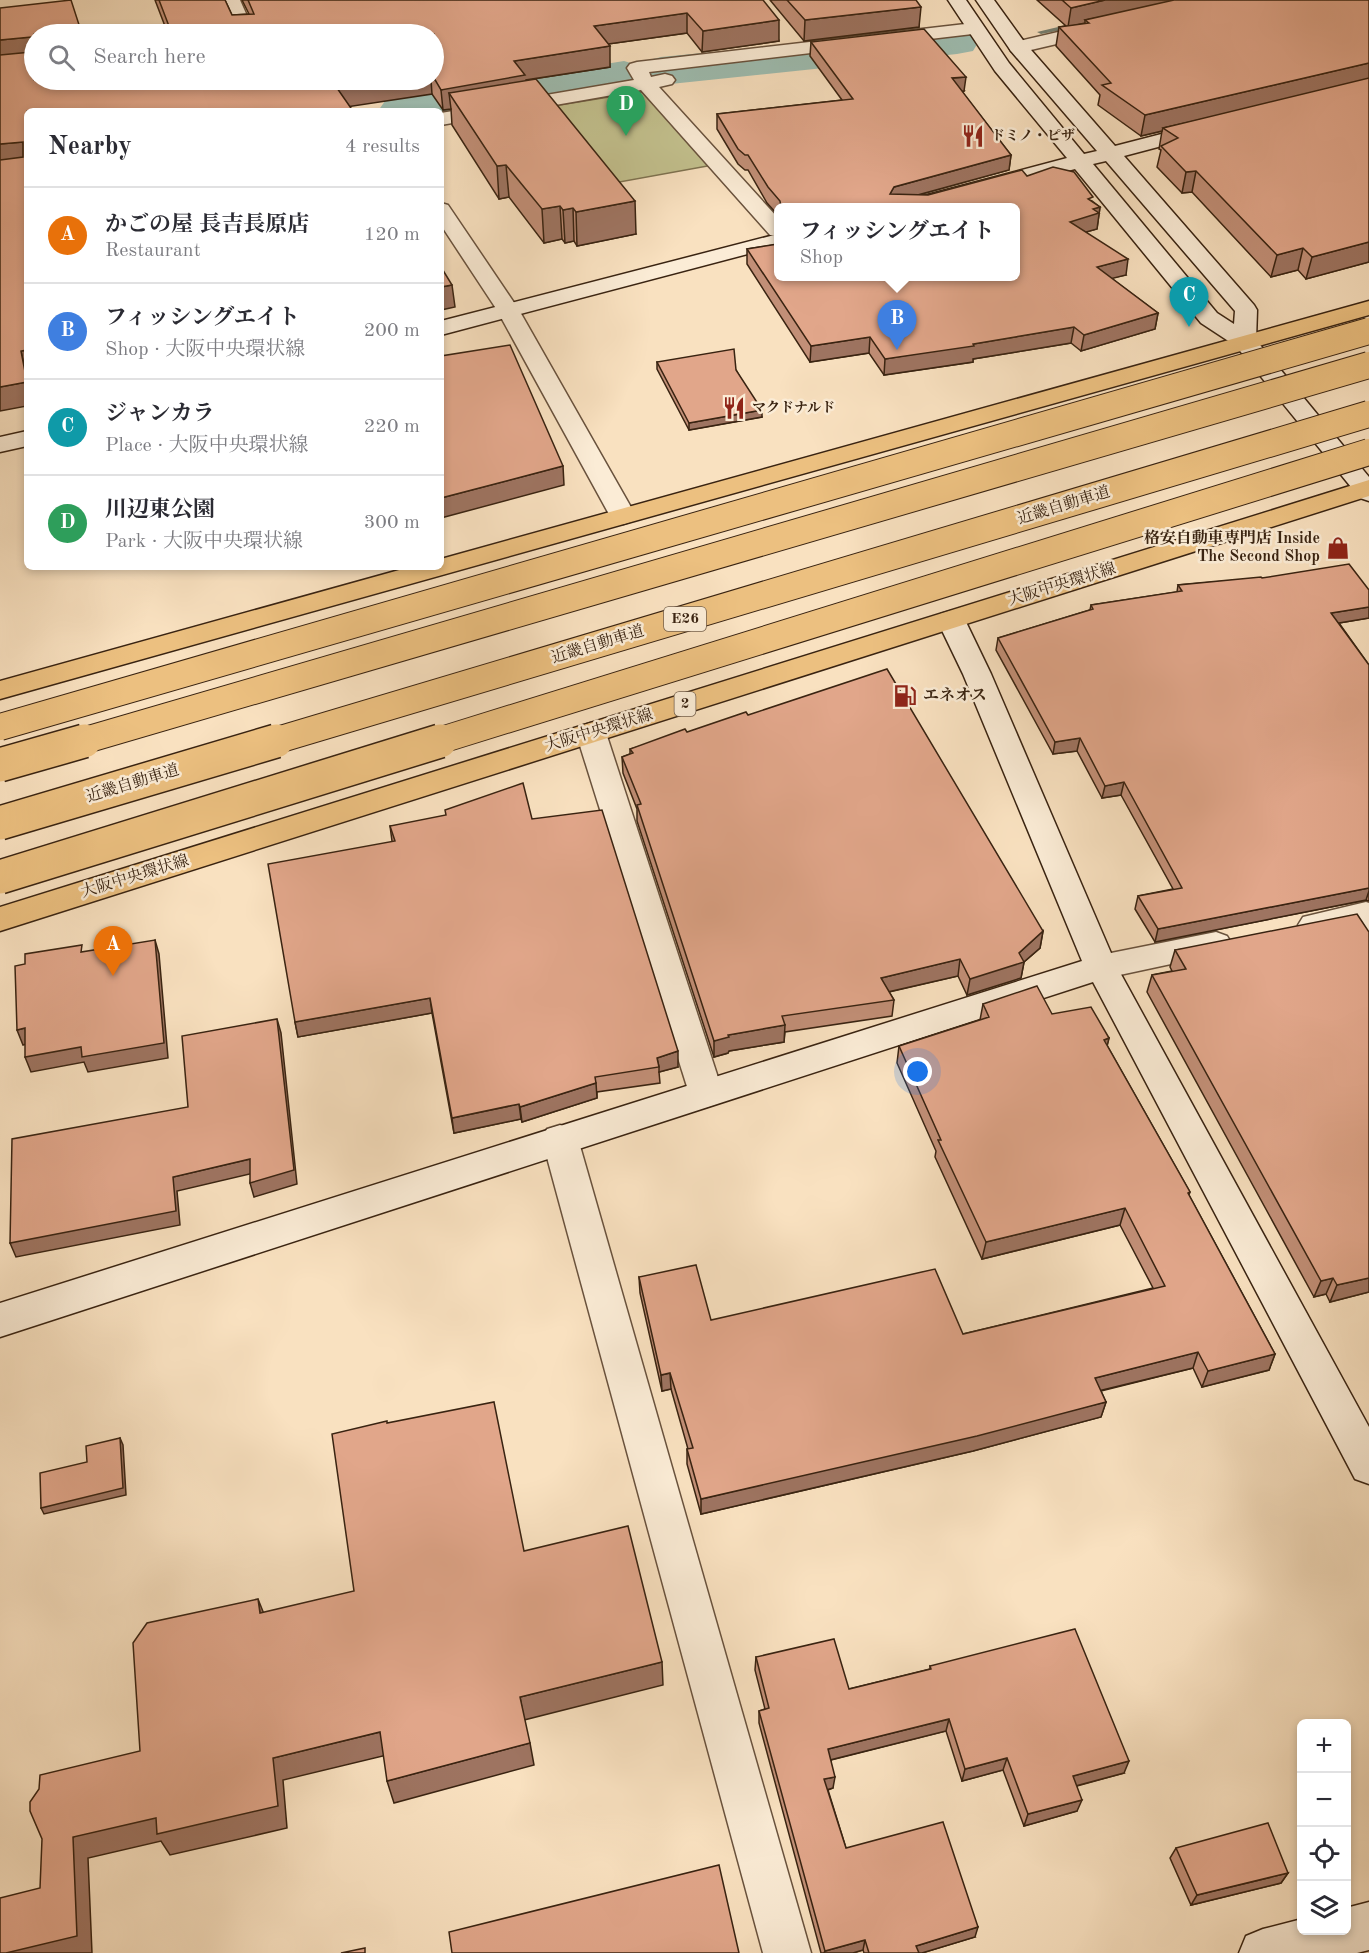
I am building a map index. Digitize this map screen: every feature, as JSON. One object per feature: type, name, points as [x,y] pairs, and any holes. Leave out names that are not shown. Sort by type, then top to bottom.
[{"type":"main road","points":[[444,566],[1369,308]]},
{"type":"main road","points":[[0,728],[1369,331]]},
{"type":"main road","points":[[0,765],[1369,365]]},
{"type":"main road","name":"近畿自動車道","points":[[0,823],[1369,414]]},
{"type":"main road","points":[[0,877],[1369,452]]},
{"type":"main road","name":"大阪中央環状線","points":[[0,920],[1368,490]]},
{"type":"main road","points":[[0,690],[429,570]]},
{"type":"street","points":[[231,0],[242,24]]},
{"type":"street","points":[[957,0],[986,45],[1209,318],[1244,341],[1368,490]]},
{"type":"street","points":[[985,0],[1012,39],[1246,310],[1244,341]]},
{"type":"street","points":[[1012,39],[1108,10]]},
{"type":"street","points":[[1012,39],[1122,23]]},
{"type":"street","points":[[774,226],[646,84],[637,68],[974,29]]},
{"type":"street","points":[[785,33],[798,49]]},
{"type":"street","points":[[444,118],[668,79],[986,45]]},
{"type":"street","points":[[915,203],[1221,125]]},
{"type":"street","points":[[444,214],[508,310],[623,516]]},
{"type":"street","points":[[444,327],[774,241]]},
{"type":"street","points":[[0,445],[24,439]]},
{"type":"street","points":[[951,620],[977,674],[1101,967],[1369,1466]]},
{"type":"street","points":[[591,733],[706,1093]]},
{"type":"street","points":[[1286,930],[1366,914],[1369,919]]},
{"type":"street","points":[[0,1320],[1101,967],[1239,940]]},
{"type":"street","points":[[560,1139],[787,1953]]},
{"type":"street","points":[[1263,1953],[1369,1926]]},
{"type":"shaded area","points":[[640,92],[649,94],[713,165],[603,185],[541,108]]},
{"type":"building","points":[[71,0],[79,24],[24,24],[24,38],[0,40],[0,8]]},
{"type":"building","points":[[159,0],[225,0],[232,15],[254,14],[248,0],[763,0],[779,20],[703,31],[687,13],[594,26],[610,46],[514,61],[525,75],[444,89],[444,24],[168,24]]},
{"type":"building","points":[[787,0],[916,0],[921,7],[805,20]]},
{"type":"building","points":[[1062,0],[1105,0],[1071,8]]},
{"type":"building","points":[[1174,0],[1369,0],[1369,63],[1145,115],[1102,85],[1111,83],[1059,27],[1089,23],[1085,20]]},
{"type":"building","points":[[924,29],[966,77],[952,78],[1011,155],[894,187],[890,194],[928,195],[1022,170],[1027,176],[1053,167],[1074,172],[1093,197],[1088,199],[1100,207],[1093,209],[1099,213],[1070,222],[1128,259],[1097,267],[1158,313],[1084,335],[1074,327],[973,344],[974,346],[885,359],[870,337],[811,346],[747,249],[774,245],[774,281],[1020,281],[1020,203],[780,203],[748,155],[738,149],[717,114],[853,99],[811,42]]},
{"type":"building","points":[[24,53],[24,90],[338,90],[351,108],[24,108],[24,350],[21,351],[24,383],[0,387],[0,160],[23,157],[23,142],[0,144],[0,55]]},
{"type":"building","points":[[1369,78],[1369,242],[1312,257],[1303,248],[1277,255],[1196,171],[1186,172],[1161,146],[1178,138],[1163,128]]},
{"type":"building","points":[[536,79],[635,201],[576,212],[573,208],[563,210],[560,206],[542,209],[506,165],[497,166],[449,93]]},
{"type":"building","points":[[444,272],[452,285],[444,286]]},
{"type":"building","points":[[510,345],[563,466],[444,497],[444,356]]},
{"type":"building","points":[[734,349],[736,370],[762,410],[689,423],[657,362]]},
{"type":"building","points":[[1349,564],[1369,590],[1369,607],[1331,613],[1369,665],[1369,888],[1158,929],[1138,896],[1182,888],[1124,782],[1105,786],[1080,738],[1055,742],[998,638],[1093,609],[1091,605],[1182,591],[1178,585],[1262,578]]},
{"type":"building","points":[[887,669],[1043,931],[1019,953],[1024,962],[970,979],[960,959],[881,978],[894,1000],[782,1016],[785,1025],[728,1035],[729,1037],[714,1041],[637,805],[641,804],[622,757],[633,753],[630,749],[685,729],[687,732],[746,712],[748,715]]},
{"type":"building","points":[[523,783],[532,819],[602,810],[678,1051],[657,1058],[659,1067],[595,1077],[596,1083],[520,1107],[519,1104],[452,1118],[430,998],[295,1022],[268,864],[395,841],[390,826],[446,815],[445,810]]},
{"type":"building","points":[[1357,914],[1369,932],[1369,1278],[1337,1285],[1333,1278],[1321,1281],[1152,975],[1186,969],[1175,950]]},
{"type":"building","points":[[155,940],[164,1043],[82,1057],[81,1047],[25,1057],[25,1028],[17,1030],[15,966],[25,964],[25,954],[82,945],[81,952]]},
{"type":"building","points":[[1037,986],[1052,1014],[1091,1007],[1109,1038],[1104,1040],[1190,1192],[1188,1193],[1275,1354],[1208,1371],[1198,1352],[1095,1378],[1106,1402],[977,1436],[701,1499],[687,1449],[693,1448],[670,1373],[661,1375],[639,1277],[696,1265],[711,1320],[935,1269],[963,1334],[1165,1286],[1125,1208],[986,1242],[938,1140],[941,1140],[899,1046],[989,1017],[983,1004]]},
{"type":"building","points":[[277,1019],[294,1170],[250,1183],[250,1159],[173,1177],[176,1211],[10,1243],[12,1139],[188,1107],[182,1036]]},
{"type":"building","points":[[494,1402],[524,1551],[628,1526],[662,1662],[520,1697],[530,1743],[387,1781],[380,1732],[273,1758],[278,1806],[157,1834],[156,1818],[73,1837],[77,1936],[0,1953],[0,1898],[40,1888],[42,1839],[30,1811],[30,1802],[39,1789],[40,1775],[140,1751],[133,1643],[147,1623],[258,1599],[260,1613],[354,1591],[332,1434],[387,1421],[387,1423]]},
{"type":"building","points":[[120,1438],[123,1488],[41,1508],[40,1473],[87,1462],[86,1446]]},
{"type":"building","points":[[1075,1629],[1129,1761],[1073,1776],[1082,1800],[1028,1814],[1007,1758],[965,1769],[949,1719],[828,1749],[835,1777],[824,1779],[846,1848],[943,1822],[978,1927],[916,1946],[919,1953],[869,1953],[865,1940],[825,1951],[759,1711],[769,1708],[756,1657],[834,1639],[849,1689]]},
{"type":"building","points":[[1268,1823],[1288,1873],[1197,1895],[1176,1848]]},
{"type":"building","points":[[719,1865],[739,1953],[452,1953],[449,1932]]},
{"type":"building","points":[[365,1948],[365,1953],[341,1953]]},
{"type":"waterway","points":[[1041,32],[1075,25]]},
{"type":"waterway","points":[[661,71],[957,41]]},
{"type":"waterway","points":[[420,108],[624,75]]},
{"type":"place","name":"川辺東公園","points":[[626,136]]},
{"type":"place","name":"ドミノ・ピザ","points":[[973,136]]},
{"type":"place","name":"ジャンカラ","points":[[1189,327]]},
{"type":"place","name":"フィッシングエイト","points":[[897,350]]},
{"type":"place","name":"マクドナルド","points":[[734,408]]},
{"type":"place","name":"格安自動車専門店 Inside The Second Shop","points":[[1338,548]]},
{"type":"place","name":"エネオス","points":[[905,696]]},
{"type":"place","name":"かごの屋 長吉長原店","points":[[113,976]]}]
